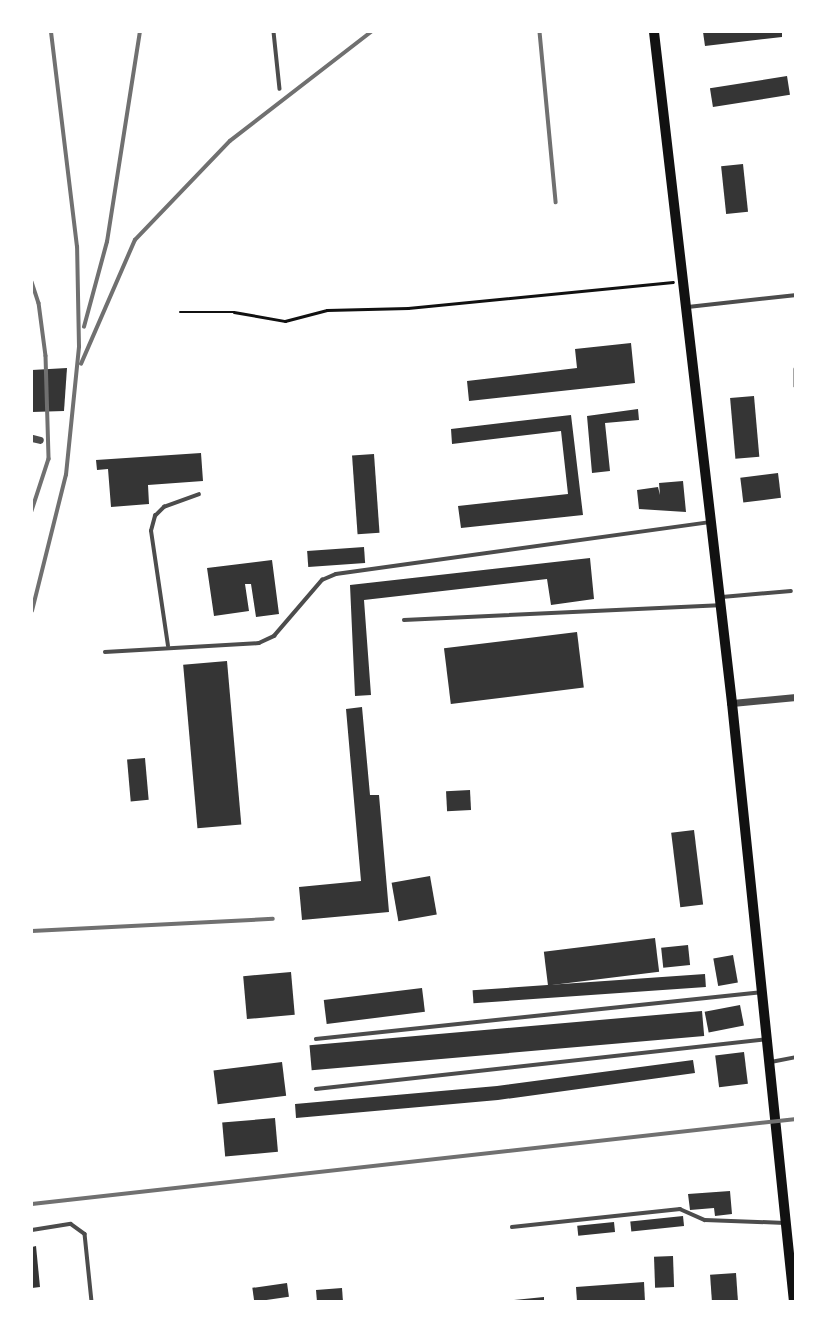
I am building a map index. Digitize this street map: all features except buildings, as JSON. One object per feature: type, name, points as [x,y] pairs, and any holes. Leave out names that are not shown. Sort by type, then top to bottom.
[{"type":"main road","points":[[654,32],[688,307],[787,1223],[792,1243],[794,1301]]},
{"type":"street","points":[[32,438],[40,440]]},
{"type":"street","points":[[732,703],[796,697]]},
{"type":"lane","points":[[274,32],[280,89]]},
{"type":"lane","points":[[688,307],[796,295]]},
{"type":"lane","points":[[796,369],[796,386]]},
{"type":"lane","points":[[167,646],[151,531],[155,516],[164,507],[199,494]]},
{"type":"lane","points":[[105,652],[167,646],[259,643],[274,636],[322,580],[336,574],[711,522]]},
{"type":"lane","points":[[404,620],[720,601],[791,591]]},
{"type":"lane","points":[[316,1039],[763,991]]},
{"type":"lane","points":[[316,1089],[768,1039]]},
{"type":"lane","points":[[771,1062],[796,1057]]},
{"type":"lane","points":[[512,1227],[680,1209],[705,1220],[787,1223]]},
{"type":"lane","points":[[32,1230],[71,1224],[85,1234],[92,1301]]},
{"type":"path","points":[[180,312],[234,312],[285,321],[327,310],[408,308],[684,281]]},
{"type":"railway","points":[[32,611],[66,475],[79,347],[77,247],[51,32]]},
{"type":"railway","points":[[84,327],[107,242],[140,32]]},
{"type":"railway","points":[[81,364],[135,240],[230,141],[371,32]]},
{"type":"railway","points":[[540,32],[556,202]]},
{"type":"railway","points":[[32,282],[39,303],[46,356],[49,459],[32,511]]},
{"type":"railway","points":[[32,931],[273,919]]},
{"type":"railway","points":[[32,1204],[796,1119]]}]
